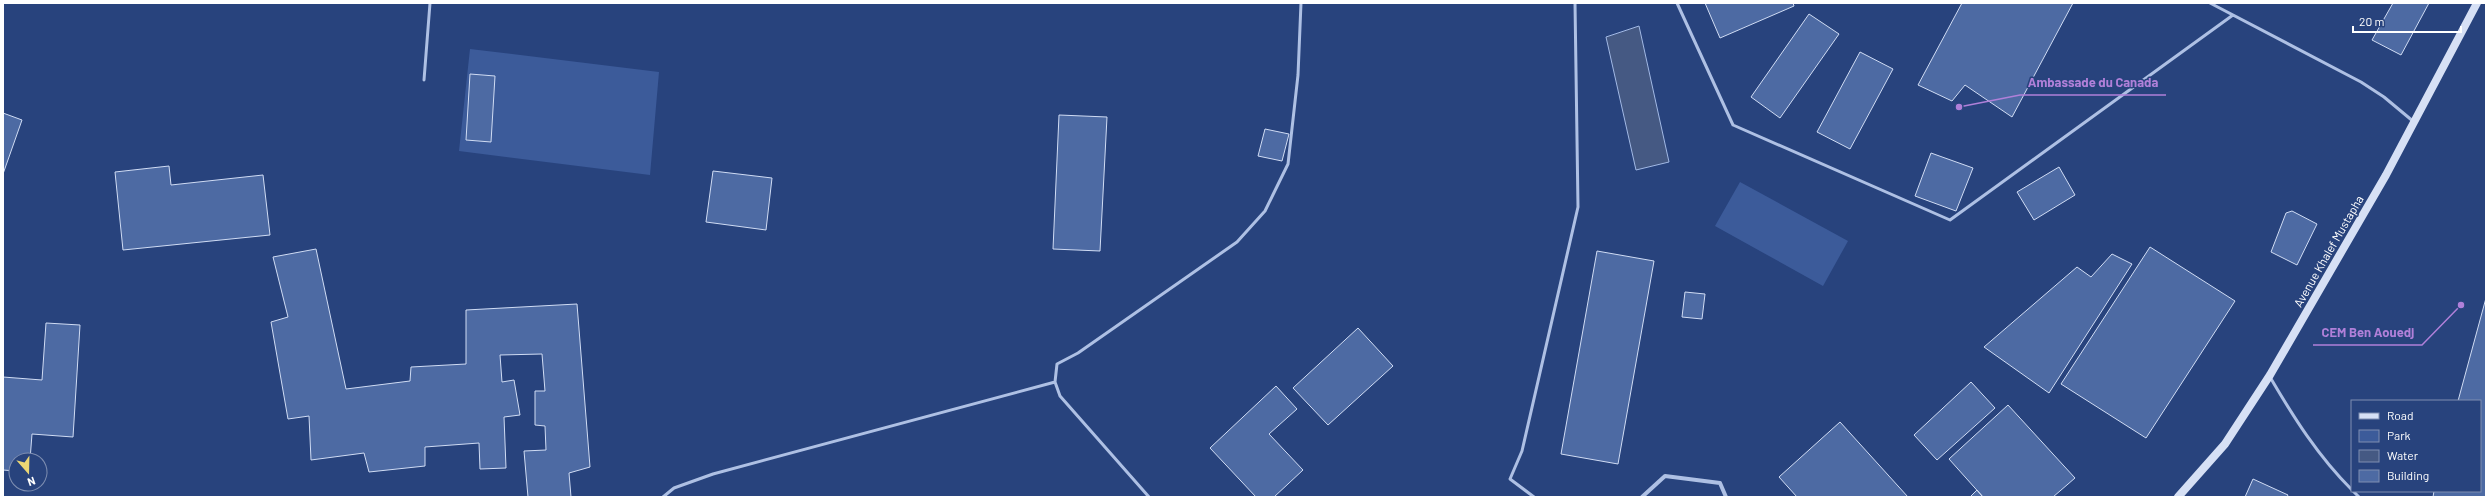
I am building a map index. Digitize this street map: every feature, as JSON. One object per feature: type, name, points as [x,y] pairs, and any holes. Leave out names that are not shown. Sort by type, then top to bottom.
[{"type":"main road","name":"Avenue Khalef Mustapha","points":[[2178,497],[2225,444],[2270,375],[2386,175],[2477,3]]},
{"type":"street","points":[[1642,497],[1665,476],[1720,483],[1726,497]]},
{"type":"lane","points":[[424,80],[430,3]]},
{"type":"lane","points":[[1149,497],[1060,396],[1055,382],[1057,364],[1078,353],[1238,242],[1264,211],[1288,164],[1298,75],[1300,3]]},
{"type":"lane","points":[[1534,497],[1510,479],[1522,451],[1578,207],[1575,3]]},
{"type":"lane","points":[[1677,3],[1733,125],[1950,220],[2233,15]]},
{"type":"lane","points":[[2210,3],[2361,82],[2384,97],[2414,122]]},
{"type":"lane","points":[[2270,375],[2311,443],[2329,467],[2351,488]]},
{"type":"lane","points":[[662,497],[674,488],[713,474],[1055,382]]},
{"type":"green space","points":[[470,49],[659,72],[650,175],[459,151]]},
{"type":"green space","points":[[1740,182],[1848,241],[1823,286],[1715,226]]},
{"type":"water","points":[[1639,26],[1669,162],[1636,170],[1606,37]]},
{"type":"building","points":[[1705,3],[1793,3],[1794,6],[1720,38]]},
{"type":"building","points":[[1962,3],[2073,3],[2012,117],[1965,85],[1952,101],[1918,85]]},
{"type":"building","points":[[2393,3],[2429,3],[2401,55],[2372,40]]},
{"type":"building","points":[[1809,14],[1839,34],[1780,118],[1751,97]]},
{"type":"building","points":[[1860,52],[1893,69],[1850,149],[1817,132]]},
{"type":"building","points":[[470,74],[495,76],[491,142],[466,140]]},
{"type":"building","points":[[3,113],[22,120],[3,174]]},
{"type":"building","points":[[1059,115],[1107,117],[1100,251],[1053,249]]},
{"type":"building","points":[[1265,129],[1289,134],[1282,161],[1258,156]]},
{"type":"building","points":[[1931,153],[1973,168],[1956,211],[1915,196]]},
{"type":"building","points":[[169,166],[171,185],[263,175],[270,235],[123,250],[115,172]]},
{"type":"building","points":[[2059,167],[2075,195],[2034,220],[2017,192]]},
{"type":"building","points":[[713,171],[772,178],[766,230],[706,222]]},
{"type":"building","points":[[2292,211],[2317,224],[2297,265],[2271,252],[2286,213]]},
{"type":"building","points":[[2150,247],[2235,301],[2146,438],[2061,384]]},
{"type":"building","points":[[316,249],[346,389],[410,381],[411,367],[466,364],[466,310],[577,304],[590,467],[569,473],[571,497],[528,497],[524,451],[546,450],[545,426],[535,425],[535,391],[545,391],[542,354],[500,355],[502,382],[514,380],[520,415],[504,417],[506,468],[480,469],[479,443],[425,447],[425,466],[369,472],[364,453],[311,460],[309,416],[288,419],[271,322],[288,317],[273,257]]},
{"type":"building","points":[[1597,251],[1654,261],[1618,464],[1561,454]]},
{"type":"building","points":[[2112,254],[2132,264],[2049,393],[1984,347],[2077,267],[2091,277]]},
{"type":"building","points":[[1685,292],[1705,294],[1702,319],[1682,317]]},
{"type":"building","points":[[2486,298],[2486,497],[2433,497],[2434,492],[2481,492],[2481,400],[2458,400]]},
{"type":"building","points":[[46,323],[80,325],[73,437],[32,434],[31,452],[8,452],[8,470],[3,470],[3,377],[42,380]]},
{"type":"building","points":[[1358,328],[1393,366],[1328,425],[1293,388]]},
{"type":"building","points":[[1971,382],[1995,408],[1937,460],[1914,435]]},
{"type":"building","points":[[1276,386],[1297,409],[1269,434],[1303,470],[1274,497],[1256,497],[1210,448]]},
{"type":"building","points":[[2008,405],[2075,478],[2053,497],[1983,497],[1949,459]]},
{"type":"building","points":[[1840,422],[1908,497],[1797,497],[1779,477]]},
{"type":"building","points":[[2253,479],[2288,495],[2287,497],[2245,497]]},
{"type":"building","points":[[1977,490],[1983,497],[1970,497]]},
{"type":"place","name":"Ambassade du Canada","points":[[1959,107]]},
{"type":"place","name":"CEM Ben Aouedj","points":[[2461,305]]}]
